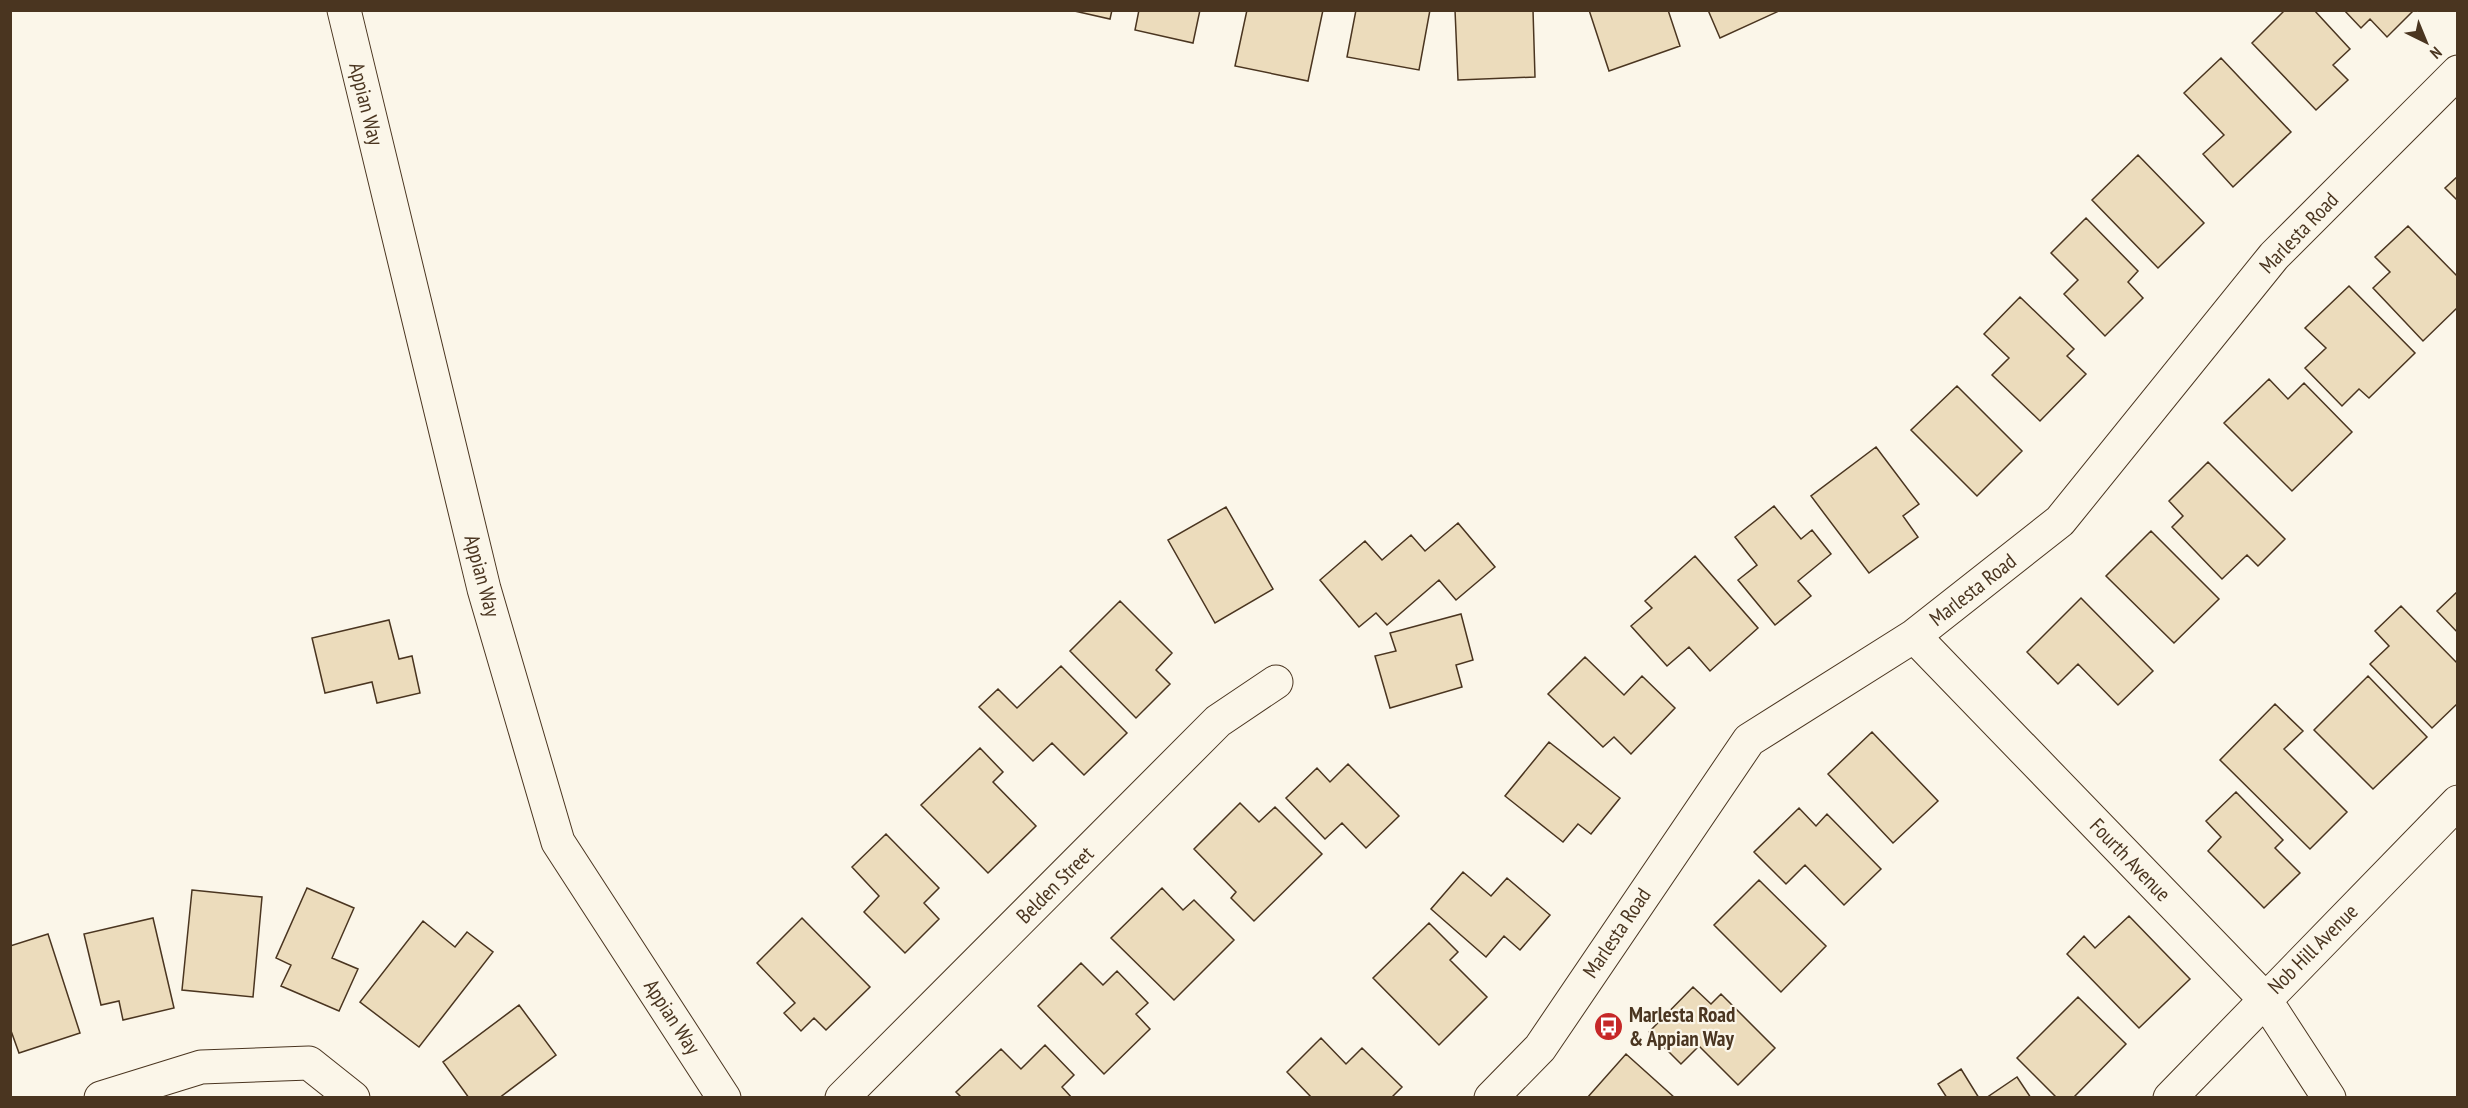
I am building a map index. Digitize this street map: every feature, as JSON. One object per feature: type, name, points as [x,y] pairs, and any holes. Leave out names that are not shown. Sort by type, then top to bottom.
[{"type":"street","name":"Appian Way","points":[[344,10],[484,589],[558,842],[724,1098]]},
{"type":"street","name":"Marlesta Road","points":[[1491,1098],[1540,1047],[1749,740],[1914,636],[2060,521],[2274,256],[2457,72]]},
{"type":"street","name":"Fourth Avenue","points":[[1914,636],[2264,998],[2329,1098]]},
{"type":"street","name":"Belden Street","points":[[842,1098],[1218,721],[1276,681]]},
{"type":"street","name":"Nob Hill Avenue","points":[[2170,1098],[2264,998],[2457,802]]},
{"type":"street","points":[[101,1098],[201,1067],[309,1063],[353,1098]]},
{"type":"building","points":[[1070,10],[1112,10],[1110,19]]},
{"type":"building","points":[[1139,10],[1200,10],[1193,43],[1135,30]]},
{"type":"building","points":[[1247,10],[1323,10],[1308,81],[1235,66]]},
{"type":"building","points":[[1356,10],[1430,10],[1419,70],[1347,57]]},
{"type":"building","points":[[1455,10],[1533,10],[1535,77],[1458,80]]},
{"type":"building","points":[[1589,10],[1668,10],[1680,46],[1609,71]]},
{"type":"building","points":[[1708,10],[1781,10],[1720,38]]},
{"type":"building","points":[[2285,10],[2314,10],[2350,49],[2333,65],[2348,80],[2316,110],[2252,43]]},
{"type":"building","points":[[2344,10],[2414,10],[2387,37],[2370,19],[2361,28]]},
{"type":"building","points":[[2221,58],[2291,132],[2233,187],[2203,154],[2224,135],[2184,93]]},
{"type":"building","points":[[2138,155],[2204,223],[2158,268],[2092,200]]},
{"type":"building","points":[[2458,176],[2458,201],[2445,188]]},
{"type":"building","points":[[2086,218],[2138,271],[2128,282],[2143,298],[2105,336],[2064,294],[2078,280],[2051,253]]},
{"type":"building","points":[[2408,226],[2458,277],[2458,307],[2423,341],[2373,288],[2390,272],[2375,257]]},
{"type":"building","points":[[2349,286],[2415,353],[2369,398],[2359,389],[2342,406],[2305,368],[2326,348],[2305,328]]},
{"type":"building","points":[[2020,297],[2074,349],[2067,356],[2086,374],[2040,421],[1992,375],[2009,358],[1984,334]]},
{"type":"building","points":[[2269,379],[2288,399],[2304,383],[2352,432],[2292,491],[2224,423]]},
{"type":"building","points":[[1957,386],[2022,451],[1977,496],[1911,430]]},
{"type":"building","points":[[1876,447],[1919,504],[1903,516],[1918,537],[1869,573],[1811,496]]},
{"type":"building","points":[[2208,462],[2285,539],[2258,566],[2247,555],[2222,579],[2172,527],[2183,516],[2169,501]]},
{"type":"building","points":[[1774,506],[1801,539],[1812,530],[1831,554],[1798,581],[1811,596],[1775,625],[1738,580],[1757,565],[1735,537]]},
{"type":"building","points":[[1226,507],[1273,589],[1215,623],[1168,540]]},
{"type":"building","points":[[1458,523],[1495,567],[1456,600],[1439,580],[1387,625],[1376,613],[1359,627],[1320,580],[1365,541],[1382,560],[1411,535],[1425,551]]},
{"type":"building","points":[[2151,531],[2219,599],[2174,643],[2106,576]]},
{"type":"building","points":[[1695,556],[1758,628],[1710,671],[1689,647],[1667,666],[1631,626],[1652,608],[1645,601]]},
{"type":"building","points":[[2458,591],[2458,633],[2437,611]]},
{"type":"building","points":[[2081,598],[2153,671],[2118,705],[2078,664],[2058,684],[2027,652]]},
{"type":"building","points":[[1120,601],[1172,653],[1156,670],[1170,684],[1136,718],[1070,651]]},
{"type":"building","points":[[2401,606],[2458,664],[2458,703],[2432,728],[2370,664],[2389,646],[2375,631]]},
{"type":"building","points":[[1461,614],[1473,660],[1456,665],[1462,687],[1390,708],[1375,656],[1396,651],[1390,633]]},
{"type":"building","points":[[389,620],[399,659],[412,656],[420,693],[377,703],[372,682],[325,693],[312,638]]},
{"type":"building","points":[[1585,657],[1624,695],[1642,676],[1675,708],[1631,754],[1614,737],[1603,747],[1548,694]]},
{"type":"building","points":[[1061,666],[1127,733],[1084,775],[1052,743],[1033,761],[979,707],[998,689],[1017,708]]},
{"type":"building","points":[[2368,676],[2427,737],[2373,789],[2314,730]]},
{"type":"building","points":[[2275,704],[2303,731],[2284,749],[2347,812],[2310,849],[2220,760]]},
{"type":"building","points":[[1872,732],[1938,801],[1893,843],[1828,774]]},
{"type":"building","points":[[1549,742],[1620,798],[1591,834],[1578,824],[1563,842],[1505,796]]},
{"type":"building","points":[[980,748],[1003,772],[993,782],[1036,826],[988,873],[921,805]]},
{"type":"building","points":[[1348,764],[1399,816],[1366,848],[1342,823],[1325,839],[1286,798],[1317,768],[1330,782]]},
{"type":"building","points":[[2236,792],[2283,840],[2275,848],[2300,873],[2264,908],[2208,851],[2221,837],[2206,821]]},
{"type":"building","points":[[1240,803],[1259,822],[1275,807],[1322,854],[1254,921],[1231,898],[1236,892],[1194,849]]},
{"type":"building","points":[[1799,808],[1816,826],[1827,814],[1881,869],[1844,905],[1805,865],[1786,884],[1754,852]]},
{"type":"building","points":[[886,834],[939,888],[924,903],[939,919],[905,953],[864,912],[879,896],[852,867]]},
{"type":"building","points":[[1463,872],[1491,896],[1507,878],[1550,915],[1520,950],[1504,936],[1486,957],[1431,909]]},
{"type":"building","points":[[1759,880],[1826,946],[1781,992],[1714,925]]},
{"type":"building","points":[[307,888],[354,908],[332,958],[358,969],[339,1011],[281,986],[291,965],[276,958]]},
{"type":"building","points":[[1162,888],[1183,910],[1194,900],[1234,940],[1174,1000],[1111,938]]},
{"type":"building","points":[[192,890],[262,897],[253,997],[182,990]]},
{"type":"building","points":[[2129,916],[2190,979],[2139,1028],[2067,954],[2084,936],[2095,948]]},
{"type":"building","points":[[153,918],[174,1008],[123,1020],[119,1001],[101,1005],[84,934]]},
{"type":"building","points":[[802,918],[870,987],[826,1030],[814,1018],[801,1031],[784,1013],[795,1003],[757,963]]},
{"type":"building","points":[[423,921],[455,947],[467,932],[493,952],[419,1047],[360,1002]]},
{"type":"building","points":[[1429,923],[1458,952],[1450,960],[1487,997],[1439,1045],[1373,978]]},
{"type":"building","points":[[48,934],[80,1033],[19,1053],[10,1028],[10,946]]},
{"type":"building","points":[[1081,963],[1103,985],[1117,971],[1148,1003],[1136,1014],[1150,1029],[1104,1074],[1038,1006]]},
{"type":"building","points":[[1693,987],[1711,1004],[1721,994],[1775,1048],[1738,1085],[1699,1046],[1681,1064],[1649,1032]]},
{"type":"building","points":[[2078,997],[2126,1044],[2073,1098],[2057,1098],[2017,1058]]},
{"type":"building","points":[[519,1005],[556,1055],[499,1098],[469,1098],[443,1062]]},
{"type":"building","points":[[1321,1038],[1346,1064],[1362,1048],[1402,1087],[1391,1098],[1312,1098],[1287,1072]]},
{"type":"building","points":[[1045,1045],[1074,1075],[1062,1087],[1072,1098],[962,1098],[956,1092],[1001,1049],[1021,1069]]},
{"type":"building","points":[[1626,1054],[1675,1098],[1587,1098]]},
{"type":"building","points":[[1961,1069],[1979,1098],[1947,1098],[1938,1084]]},
{"type":"building","points":[[2017,1077],[2031,1098],[1986,1098]]},
{"type":"place","name":"Marlesta Road & Appian Way","points":[[1608,1027]]}]
